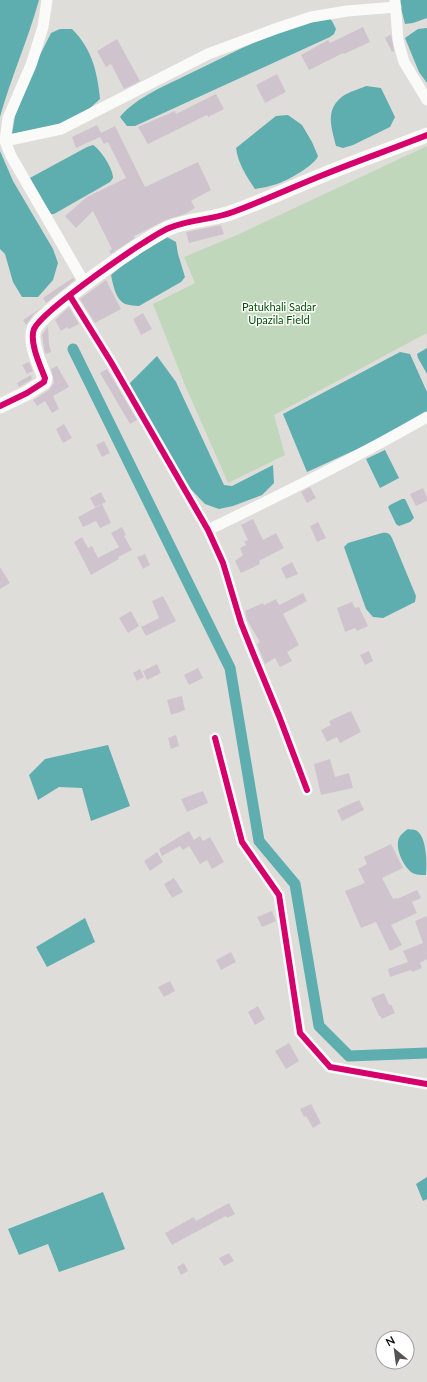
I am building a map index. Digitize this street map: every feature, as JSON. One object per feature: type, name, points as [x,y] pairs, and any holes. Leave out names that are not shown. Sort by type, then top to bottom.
[{"type":"street","points":[[47,0],[43,27],[31,65],[8,118],[5,141],[11,156],[85,284]]},
{"type":"street","points":[[5,141],[61,129],[208,54],[275,29],[311,17],[396,4],[398,39],[404,62],[427,100]]},
{"type":"street","points":[[0,406],[28,393],[44,382],[45,378],[33,342],[34,328],[40,320],[85,284],[140,245],[168,229],[186,222],[232,212],[427,135]]},
{"type":"street","points":[[70,296],[111,362],[208,530],[223,563],[252,653],[279,716],[307,790]]},
{"type":"street","points":[[208,530],[309,480],[403,431],[427,416]]},
{"type":"street","points":[[215,738],[242,842],[279,894],[300,1033],[330,1067],[427,1084]]},
{"type":"green space","name":"Patukhali Sadar Upazila Field","points":[[427,146],[427,333],[274,415],[285,455],[228,483],[185,385],[153,304],[195,283],[184,257],[237,235]]},
{"type":"water","points":[[0,0],[39,0],[0,117]]},
{"type":"water","points":[[399,0],[427,0],[427,18],[405,24]]},
{"type":"water","points":[[329,18],[336,29],[334,34],[330,37],[135,126],[127,126],[120,117],[144,97],[242,48],[293,27]]},
{"type":"water","points":[[427,28],[427,83],[419,72],[405,38],[418,29]]},
{"type":"water","points":[[60,29],[72,29],[84,44],[95,70],[100,99],[89,109],[66,123],[12,134],[15,116],[35,65],[51,33]]},
{"type":"water","points":[[366,86],[381,88],[395,117],[390,127],[353,145],[343,148],[336,146],[331,126],[331,113],[333,107],[343,96]]},
{"type":"water","points":[[288,115],[302,125],[318,156],[312,164],[287,180],[264,188],[255,189],[241,165],[236,148],[276,116]]},
{"type":"water","points":[[93,145],[100,151],[106,160],[113,178],[110,182],[54,214],[51,214],[28,179]]},
{"type":"water","points":[[0,151],[13,181],[53,249],[58,263],[53,280],[38,297],[22,297],[13,282],[5,254],[0,249]]},
{"type":"water","points":[[167,237],[176,242],[185,277],[181,282],[139,306],[125,304],[117,295],[111,275],[129,260]]},
{"type":"water","points":[[427,348],[427,374],[417,354]]},
{"type":"water","points":[[400,352],[410,354],[427,392],[427,412],[388,435],[307,472],[283,414]]},
{"type":"water","points":[[157,356],[176,382],[224,485],[232,486],[273,465],[274,483],[262,495],[233,506],[219,509],[205,504],[183,481],[129,384]]},
{"type":"water","points":[[385,450],[399,478],[380,488],[366,459]]},
{"type":"water","points":[[402,499],[405,499],[414,518],[410,522],[399,526],[396,524],[388,507]]},
{"type":"water","points":[[382,533],[388,533],[391,536],[416,596],[415,602],[383,618],[373,617],[366,609],[344,547],[348,543]]},
{"type":"water","points":[[108,745],[130,806],[91,821],[82,788],[59,787],[38,800],[29,775],[45,759]]},
{"type":"water","points":[[408,829],[415,830],[422,837],[425,850],[426,875],[412,873],[406,867],[400,855],[398,846],[399,838]]},
{"type":"water","points":[[85,918],[95,942],[47,967],[36,947]]},
{"type":"water","points":[[427,1177],[427,1199],[423,1201],[416,1184]]},
{"type":"water","points":[[103,1192],[125,1249],[59,1272],[48,1244],[19,1255],[8,1229]]},
{"type":"building","points":[[363,27],[370,42],[344,54],[343,53],[309,70],[301,55],[328,40],[330,43]]},
{"type":"building","points":[[391,34],[394,51],[392,52],[385,38]]},
{"type":"building","points":[[117,39],[140,81],[124,89],[111,64],[106,67],[97,51]]},
{"type":"building","points":[[277,74],[286,92],[265,103],[256,85]]},
{"type":"building","points":[[216,94],[224,109],[208,117],[207,115],[148,144],[138,127],[175,111],[176,114]]},
{"type":"building","points":[[97,125],[101,133],[115,126],[145,187],[198,162],[211,190],[191,201],[195,208],[185,214],[166,220],[134,236],[135,238],[111,254],[109,251],[112,249],[93,211],[76,228],[65,216],[87,197],[126,178],[108,142],[104,144],[100,137],[76,148],[72,137]]},
{"type":"building","points":[[221,225],[224,234],[189,243],[186,232]]},
{"type":"building","points":[[73,278],[75,280],[46,303],[43,298]]},
{"type":"building","points":[[106,280],[121,309],[95,323],[80,299]]},
{"type":"building","points":[[69,307],[79,324],[69,329],[67,327],[61,331],[55,320]]},
{"type":"building","points":[[41,308],[34,314],[26,325],[23,320]]},
{"type":"building","points":[[143,313],[152,329],[141,335],[133,319]]},
{"type":"building","points":[[48,326],[51,352],[45,354],[42,335]]},
{"type":"building","points":[[29,362],[33,371],[27,374],[22,365]]},
{"type":"building","points":[[57,366],[69,387],[53,396],[59,409],[52,413],[45,401],[37,406],[33,400],[49,390],[54,383],[51,369]]},
{"type":"building","points":[[107,369],[137,420],[130,424],[100,373]]},
{"type":"building","points":[[31,375],[32,379],[19,387],[17,383]]},
{"type":"building","points":[[64,424],[72,438],[63,443],[56,429]]},
{"type":"building","points":[[104,441],[110,453],[102,457],[96,445]]},
{"type":"building","points":[[310,487],[316,498],[307,503],[301,492]]},
{"type":"building","points":[[423,488],[427,501],[416,506],[410,494]]},
{"type":"building","points":[[101,492],[106,502],[95,507],[90,498]]},
{"type":"building","points":[[102,504],[111,523],[100,528],[96,521],[83,527],[78,517]]},
{"type":"building","points":[[253,519],[263,540],[276,533],[284,548],[259,561],[260,564],[241,573],[235,561],[243,555],[240,548],[246,545],[244,542],[248,540],[241,525]]},
{"type":"building","points":[[318,522],[326,538],[317,542],[310,526]]},
{"type":"building","points":[[122,527],[126,535],[124,536],[132,550],[118,557],[119,559],[91,575],[74,542],[82,537],[88,548],[92,546],[98,558],[119,547],[111,533]]},
{"type":"building","points":[[145,554],[150,565],[143,569],[137,557]]},
{"type":"building","points":[[292,562],[298,574],[286,579],[281,568]]},
{"type":"building","points":[[0,567],[10,583],[0,589]]},
{"type":"building","points":[[303,593],[307,601],[283,614],[299,645],[287,652],[292,661],[280,667],[275,658],[265,664],[257,644],[260,642],[247,620],[245,611],[263,603],[264,605],[276,599],[279,605]]},
{"type":"building","points":[[163,596],[176,621],[146,636],[141,627],[159,618],[152,601]]},
{"type":"building","points":[[352,602],[355,608],[359,607],[368,626],[357,631],[355,628],[345,632],[337,608]]},
{"type":"building","points":[[131,611],[139,626],[128,633],[119,618]]},
{"type":"building","points":[[369,651],[373,661],[365,665],[360,655]]},
{"type":"building","points":[[157,664],[161,673],[147,680],[143,671]]},
{"type":"building","points":[[198,668],[203,678],[189,685],[184,675]]},
{"type":"building","points":[[140,669],[144,677],[137,681],[133,673]]},
{"type":"building","points":[[182,696],[185,710],[171,715],[167,700]]},
{"type":"building","points":[[351,711],[361,732],[340,743],[337,737],[327,742],[321,730],[331,725],[329,721]]},
{"type":"building","points":[[176,735],[179,746],[171,749],[168,738]]},
{"type":"building","points":[[330,759],[335,777],[349,773],[353,788],[321,795],[314,764]]},
{"type":"building","points":[[203,791],[208,803],[187,812],[181,799]]},
{"type":"building","points":[[359,800],[364,810],[342,821],[337,810]]},
{"type":"building","points":[[189,831],[194,840],[200,836],[203,841],[210,837],[224,862],[212,869],[207,860],[200,864],[189,846],[183,850],[180,846],[162,856],[159,849]]},
{"type":"building","points":[[391,844],[403,868],[382,878],[393,899],[397,899],[417,890],[421,898],[412,902],[417,913],[391,925],[402,945],[390,951],[376,922],[361,928],[345,891],[365,883],[358,869],[367,864],[364,857]]},
{"type":"building","points":[[157,852],[163,862],[150,871],[144,861]]},
{"type":"building","points":[[174,878],[183,892],[172,898],[164,884]]},
{"type":"building","points":[[272,911],[276,921],[262,927],[257,917]]},
{"type":"building","points":[[427,916],[427,959],[420,963],[422,968],[390,977],[388,969],[408,962],[403,951],[423,943],[415,921]]},
{"type":"building","points":[[231,952],[236,962],[221,970],[216,960]]},
{"type":"building","points":[[170,981],[175,991],[164,997],[158,987]]},
{"type":"building","points":[[384,993],[389,1005],[391,1004],[395,1013],[382,1019],[379,1016],[371,998]]},
{"type":"building","points":[[258,1006],[265,1019],[255,1025],[248,1012]]},
{"type":"building","points":[[289,1043],[299,1061],[286,1069],[275,1051]]},
{"type":"building","points":[[311,1104],[321,1123],[313,1128],[306,1116],[304,1117],[300,1109]]},
{"type":"building","points":[[229,1203],[235,1214],[227,1218],[226,1216],[172,1245],[165,1233],[194,1217],[196,1221]]},
{"type":"building","points":[[229,1253],[234,1261],[224,1266],[219,1258]]},
{"type":"building","points":[[184,1263],[188,1271],[181,1275],[177,1267]]},
{"type":"waterway","points":[[73,349],[230,668],[259,841],[295,884],[319,1026],[349,1056],[427,1053]]},
{"type":"cycle path","points":[[0,406],[27,393],[44,382],[45,378],[36,354],[33,340],[34,329],[41,320],[75,291],[139,245],[169,228],[185,223],[225,215],[427,135]]},
{"type":"cycle path","points":[[70,296],[111,362],[208,530],[223,563],[241,623],[307,790]]},
{"type":"cycle path","points":[[215,738],[242,842],[279,895],[300,1033],[330,1067],[427,1084]]}]
